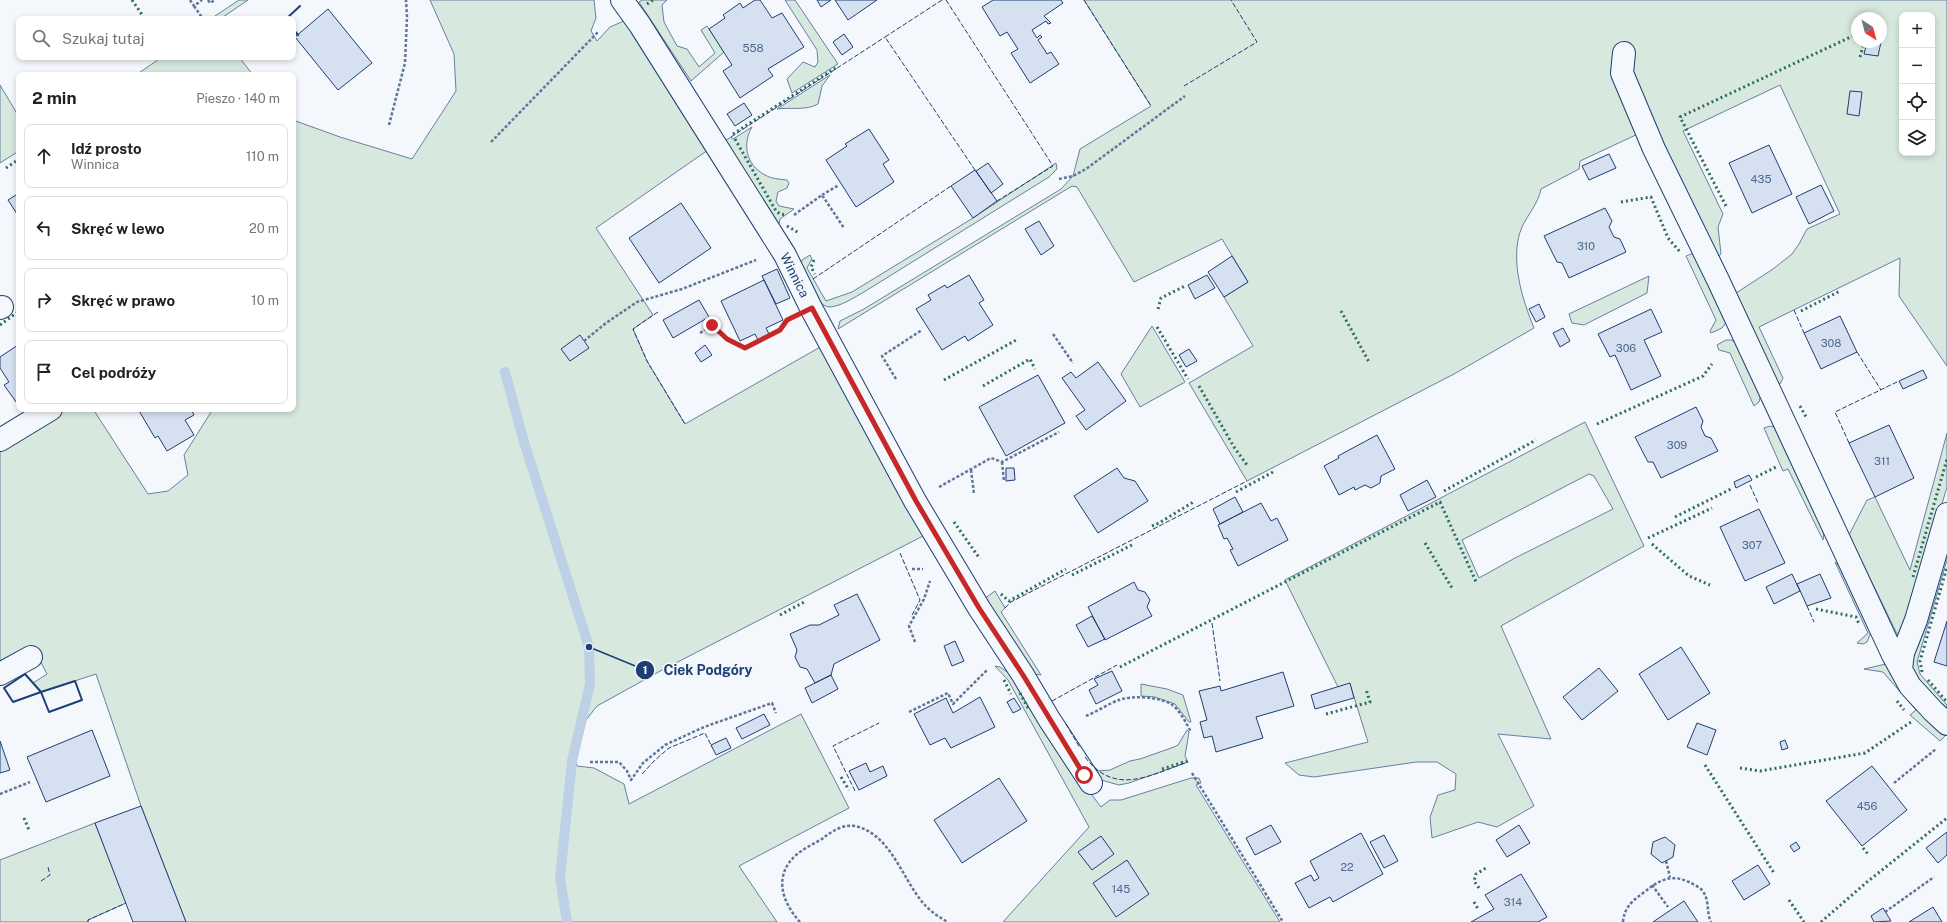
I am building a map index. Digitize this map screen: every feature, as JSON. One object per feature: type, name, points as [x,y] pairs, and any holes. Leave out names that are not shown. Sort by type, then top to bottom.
[{"type":"street","name":"Winnica","points":[[622,0],[640,25],[785,255],[812,308],[924,514],[979,608],[1091,783]]},
{"type":"street","points":[[1624,54],[1622,73],[1654,150],[1718,280],[1775,404],[1901,669],[1910,686],[1947,724]]},
{"type":"street","points":[[0,440],[46,412]]},
{"type":"street","points":[[1901,669],[1903,653],[1916,620],[1947,514]]},
{"type":"street","points":[[0,674],[32,657]]},
{"type":"path","points":[[190,0],[201,16]]},
{"type":"path","points":[[194,6],[202,0]]},
{"type":"path","points":[[208,0],[210,4],[215,0]]},
{"type":"path","points":[[389,125],[405,63],[407,17],[406,0]]},
{"type":"path","points":[[491,142],[599,31]]},
{"type":"path","points":[[1060,179],[1073,176],[1086,169],[1185,96]]},
{"type":"path","points":[[788,219],[839,185]]},
{"type":"path","points":[[822,196],[844,228]]},
{"type":"path","points":[[584,341],[606,323],[636,302],[682,289],[765,257],[785,255]]},
{"type":"path","points":[[700,333],[712,325],[727,339],[745,348],[780,330],[787,320],[812,308]]},
{"type":"path","points":[[896,379],[882,356],[922,330]]},
{"type":"path","points":[[1053,334],[1073,363]]},
{"type":"path","points":[[937,488],[991,458],[1002,462],[1059,432]]},
{"type":"path","points":[[1002,462],[1004,481]]},
{"type":"path","points":[[971,470],[974,494]]},
{"type":"path","points":[[912,569],[926,570]]},
{"type":"path","points":[[916,642],[909,626],[924,599],[930,578]]},
{"type":"path","points":[[909,712],[948,692],[953,704],[988,669]]},
{"type":"path","points":[[1086,716],[1119,700],[1148,698],[1171,704],[1178,710],[1191,732]]},
{"type":"path","points":[[590,762],[619,762],[627,771],[631,780],[643,763],[665,745],[704,727],[772,703],[776,713]]},
{"type":"path","points":[[1894,783],[1937,748]]},
{"type":"path","points":[[1192,772],[1283,922]]},
{"type":"path","points":[[0,794],[30,782]]},
{"type":"path","points":[[800,922],[793,914],[782,894],[784,869],[796,855],[839,828],[853,826],[869,830],[885,846],[924,905],[948,922]]},
{"type":"path","points":[[1666,861],[1670,877]]},
{"type":"path","points":[[1623,922],[1624,914],[1630,903],[1652,885],[1670,877],[1681,878],[1702,890],[1707,900],[1709,918],[1711,922]]},
{"type":"path","points":[[1885,912],[1934,877]]},
{"type":"path","points":[[1652,885],[1668,906]]},
{"type":"shaded area","points":[[239,0],[248,0],[224,16],[215,16]]},
{"type":"shaded area","points":[[430,0],[594,0],[596,18],[591,31],[597,41],[610,27],[624,21],[637,35],[708,150],[596,228],[653,315],[633,329],[647,361],[685,424],[822,346],[925,535],[664,669],[597,706],[586,720],[576,759],[577,766],[594,768],[624,784],[629,804],[801,714],[849,808],[739,866],[777,922],[186,922],[141,806],[96,674],[41,692],[33,683],[47,674],[34,649],[0,666],[0,452],[60,412],[95,412],[148,494],[168,491],[188,475],[184,455],[211,412],[296,412],[296,121],[340,137],[412,159],[456,91],[454,54]]},
{"type":"shaded area","points":[[642,0],[667,0],[662,5],[664,22],[677,46],[687,49],[699,67],[715,53],[701,30],[707,26],[724,52],[691,81],[639,2]]},
{"type":"shaded area","points":[[785,0],[795,0],[838,64],[792,93],[787,79],[803,62],[815,67],[818,62],[817,50]]},
{"type":"shaded area","points":[[1084,0],[1947,0],[1947,366],[1899,296],[1900,258],[1759,327],[1783,378],[1780,384],[1776,384],[1733,295],[1773,269],[1792,254],[1807,229],[1840,214],[1780,85],[1683,131],[1723,214],[1718,227],[1721,254],[1717,258],[1640,133],[1580,161],[1579,169],[1541,189],[1535,204],[1522,227],[1518,239],[1517,264],[1519,278],[1525,304],[1534,328],[1454,374],[1247,481],[1189,383],[1253,346],[1224,297],[1248,282],[1222,239],[1134,282],[1077,187],[1072,186],[838,329],[840,321],[864,309],[1061,189],[1073,176],[1080,149],[1151,106]]},
{"type":"shaded area","points":[[158,60],[241,60],[251,72],[140,72]]},
{"type":"shaded area","points":[[830,75],[822,86],[818,104],[803,108],[777,109]]},
{"type":"shaded area","points":[[0,85],[16,112],[16,153],[0,163]]},
{"type":"shaded area","points":[[752,127],[747,140],[750,160],[759,171],[776,179],[787,180],[789,183],[787,188],[778,192],[776,201],[779,206],[794,209],[780,219],[779,224],[775,225],[723,142],[731,137],[733,139]]},
{"type":"shaded area","points":[[1056,163],[1057,169],[1049,177],[843,304],[829,307],[820,302],[799,269],[802,260],[810,255],[812,259],[807,268],[826,301],[852,292],[973,218]]},
{"type":"shaded area","points":[[1694,253],[1728,320],[1722,328],[1711,333],[1710,331],[1716,320],[1686,256]]},
{"type":"shaded area","points":[[1649,276],[1647,293],[1584,325],[1572,323],[1569,314]]},
{"type":"shaded area","points":[[1152,326],[1185,382],[1140,407],[1121,374]]},
{"type":"shaded area","points":[[1726,340],[1732,340],[1736,344],[1761,394],[1759,402],[1754,406],[1730,353],[1719,350],[1717,345]]},
{"type":"shaded area","points":[[1585,422],[1644,546],[1501,626],[1551,739],[1498,734],[1534,806],[1497,827],[1478,822],[1432,838],[1430,817],[1438,795],[1455,790],[1456,774],[1437,762],[1416,762],[1314,777],[1299,775],[1285,763],[1368,742],[1350,684],[1338,687],[1285,580]],"holes":[[[1589,474],[1594,476],[1613,509],[1515,558],[1479,578],[1462,540]]]},
{"type":"shaded area","points":[[1770,426],[1774,427],[1781,437],[1824,533],[1823,540],[1788,469],[1783,471],[1764,428]]},
{"type":"shaded area","points":[[1947,433],[1947,487],[1911,608],[1898,636],[1849,535],[1867,500],[1875,497],[1910,570]]},
{"type":"shaded area","points":[[1947,546],[1947,560],[1917,662],[1920,674],[1947,705],[1947,715],[1915,678],[1912,666],[1912,656]]},
{"type":"shaded area","points":[[1835,562],[1842,569],[1871,632],[1867,642],[1863,644],[1857,643],[1868,633]]},
{"type":"shaded area","points":[[995,591],[1005,608],[1001,612],[1041,675],[1034,674],[984,599]]},
{"type":"shaded area","points":[[1886,664],[1947,734],[1940,741],[1910,715],[1916,710],[1883,672],[1864,669]]},
{"type":"shaded area","points":[[995,666],[1000,667],[1017,679],[1073,770],[1101,807],[1110,800],[1121,800],[1191,778],[1199,778],[1201,783],[1196,785],[1280,922],[1003,922],[1089,827],[1008,680]]},
{"type":"shaded area","points":[[1141,684],[1167,689],[1183,695],[1191,722],[1189,722],[1175,704],[1155,697],[1141,696]]},
{"type":"shaded area","points":[[1066,724],[1085,756],[1098,771],[1110,770],[1130,761],[1174,747],[1178,745],[1187,730],[1189,732],[1185,756],[1188,762],[1129,783],[1119,785],[1101,780],[1067,736]]},
{"type":"shaded area","points":[[95,823],[126,903],[88,920],[88,922],[0,922],[0,860]]},
{"type":"building","points":[[755,0],[760,0],[772,18],[782,13],[804,47],[768,69],[773,76],[740,98],[723,71],[732,65],[709,29],[725,18],[723,15],[740,3],[743,8]]},
{"type":"building","points":[[817,0],[831,0],[821,7]]},
{"type":"building","points":[[835,0],[877,0],[848,20]]},
{"type":"building","points":[[993,0],[1061,0],[1063,3],[1044,16],[1051,23],[1048,24],[1046,21],[1032,30],[1037,38],[1040,35],[1042,37],[1038,40],[1047,54],[1051,52],[1059,64],[1030,83],[1011,53],[1018,49],[1007,32],[1000,36],[982,7]]},
{"type":"building","points":[[328,9],[372,63],[338,90],[296,38],[296,36]]},
{"type":"building","points":[[844,34],[853,47],[842,55],[833,42]]},
{"type":"building","points":[[1866,48],[1880,48],[1878,56],[1864,54]]},
{"type":"building","points":[[1850,91],[1862,92],[1859,116],[1847,114]]},
{"type":"building","points":[[744,103],[752,115],[735,126],[727,114]]},
{"type":"building","points":[[869,129],[889,160],[883,164],[894,182],[856,207],[826,160],[847,146],[845,144]]},
{"type":"building","points":[[1769,145],[1792,194],[1752,213],[1729,163]]},
{"type":"building","points":[[1609,154],[1616,168],[1589,180],[1582,166]]},
{"type":"building","points":[[988,163],[1003,184],[991,193],[976,171]]},
{"type":"building","points":[[975,170],[997,201],[973,218],[951,186]]},
{"type":"building","points":[[1821,185],[1834,211],[1809,224],[1796,197]]},
{"type":"building","points":[[16,195],[16,212],[8,200]]},
{"type":"building","points":[[681,203],[711,248],[659,283],[629,238]]},
{"type":"building","points":[[1605,208],[1612,221],[1609,227],[1614,237],[1620,239],[1626,252],[1569,278],[1562,263],[1557,262],[1544,236]]},
{"type":"building","points":[[1039,221],[1054,246],[1041,255],[1025,229]]},
{"type":"building","points":[[1232,256],[1248,282],[1224,297],[1208,272]]},
{"type":"building","points":[[777,269],[790,298],[776,304],[762,276]]},
{"type":"building","points":[[969,275],[984,300],[979,303],[993,325],[968,341],[965,336],[942,350],[916,309],[931,300],[928,295],[945,285],[947,288]]},
{"type":"building","points":[[1207,275],[1215,288],[1195,299],[1188,285]]},
{"type":"building","points":[[764,280],[783,320],[766,328],[769,334],[758,340],[755,334],[740,341],[721,301]]},
{"type":"building","points":[[699,300],[709,317],[673,338],[663,320]]},
{"type":"building","points":[[1539,304],[1545,317],[1536,322],[1529,309]]},
{"type":"building","points":[[1651,309],[1662,332],[1644,340],[1661,376],[1631,390],[1615,355],[1610,357],[1598,334]]},
{"type":"building","points":[[1840,316],[1857,352],[1821,369],[1804,333]]},
{"type":"building","points":[[1563,328],[1570,341],[1560,347],[1553,333]]},
{"type":"building","points":[[580,335],[589,348],[570,361],[561,349]]},
{"type":"building","points":[[705,345],[712,355],[701,362],[695,353]]},
{"type":"building","points":[[16,346],[16,402],[4,385],[9,382],[0,368],[0,357]]},
{"type":"building","points":[[1189,349],[1197,361],[1186,367],[1179,355]]},
{"type":"building","points":[[1098,362],[1126,401],[1086,430],[1076,416],[1085,410],[1062,378],[1071,372],[1076,378]]},
{"type":"building","points":[[1923,370],[1927,378],[1903,389],[1899,381]]},
{"type":"building","points":[[1038,375],[1065,423],[1006,456],[979,407]]},
{"type":"building","points":[[1696,407],[1703,421],[1701,427],[1705,436],[1711,438],[1718,451],[1661,478],[1653,462],[1648,462],[1635,437]]},
{"type":"building","points":[[140,412],[192,412],[194,415],[185,420],[194,435],[167,451],[158,436],[155,438]]},
{"type":"building","points":[[1889,425],[1914,478],[1875,497],[1849,443]]},
{"type":"building","points":[[1377,435],[1395,469],[1381,476],[1380,483],[1371,488],[1365,485],[1355,490],[1354,487],[1339,495],[1324,466],[1339,458],[1338,456]]},
{"type":"building","points":[[1006,468],[1014,468],[1015,480],[1006,481]]},
{"type":"building","points":[[1117,468],[1124,478],[1135,481],[1148,501],[1098,533],[1074,496]]},
{"type":"building","points":[[1749,475],[1752,480],[1736,488],[1734,482]]},
{"type":"building","points":[[1427,480],[1436,497],[1408,511],[1400,495]]},
{"type":"building","points":[[1235,497],[1243,512],[1220,524],[1213,509]]},
{"type":"building","points":[[1261,503],[1271,521],[1277,518],[1288,540],[1238,566],[1230,550],[1233,549],[1227,538],[1224,539],[1218,525]]},
{"type":"building","points":[[1759,509],[1785,563],[1745,581],[1720,527]]},
{"type":"building","points":[[1792,574],[1800,591],[1774,604],[1766,587]]},
{"type":"building","points":[[1820,574],[1831,598],[1807,606],[1797,584]]},
{"type":"building","points":[[1134,582],[1138,590],[1145,592],[1150,600],[1147,607],[1152,616],[1105,640],[1088,607]]},
{"type":"building","points":[[857,594],[880,640],[834,664],[831,675],[815,683],[807,669],[800,667],[795,657],[797,650],[790,634],[810,625],[819,625],[839,615],[834,605]]},
{"type":"building","points":[[1092,616],[1105,639],[1088,647],[1076,625]]},
{"type":"building","points":[[1947,621],[1947,666],[1934,662]]},
{"type":"building","points":[[955,641],[964,661],[952,666],[944,646]]},
{"type":"building","points":[[1681,647],[1710,693],[1668,720],[1639,674]]},
{"type":"building","points":[[1599,668],[1618,691],[1582,720],[1563,697]]},
{"type":"building","points":[[1112,671],[1122,691],[1096,704],[1089,690],[1098,685],[1094,679]]},
{"type":"building","points":[[1283,672],[1294,706],[1256,717],[1263,738],[1216,752],[1212,736],[1204,738],[1200,722],[1207,720],[1199,691],[1220,686],[1221,691]]},
{"type":"building","points":[[831,675],[838,689],[812,703],[805,688]]},
{"type":"building","points":[[1350,683],[1354,698],[1315,709],[1311,695]]},
{"type":"building","points":[[980,697],[995,727],[951,748],[945,738],[930,745],[914,714],[946,698],[953,713]]},
{"type":"building","points":[[1014,698],[1021,709],[1013,713],[1007,702]]},
{"type":"building","points":[[764,714],[770,725],[742,739],[736,728]]},
{"type":"building","points":[[1697,723],[1716,730],[1707,755],[1687,747]]},
{"type":"building","points":[[92,730],[110,776],[46,802],[27,757]]},
{"type":"building","points":[[726,738],[731,748],[716,755],[711,745]]},
{"type":"building","points":[[1785,740],[1788,748],[1782,750],[1780,742]]},
{"type":"building","points":[[0,741],[10,770],[0,773]]},
{"type":"building","points":[[866,763],[870,772],[883,766],[887,776],[859,790],[849,771]]},
{"type":"building","points":[[1872,766],[1907,810],[1862,846],[1826,801]]},
{"type":"building","points":[[999,778],[1027,821],[962,863],[934,820]]},
{"type":"building","points":[[141,806],[186,922],[133,922],[95,823]]},
{"type":"building","points":[[1271,825],[1281,842],[1255,855],[1246,838]]},
{"type":"building","points":[[1519,825],[1530,843],[1507,857],[1496,840]]},
{"type":"building","points":[[1947,832],[1947,855],[1938,863],[1926,848]]},
{"type":"building","points":[[1361,833],[1383,874],[1333,902],[1330,897],[1309,908],[1295,883],[1311,875],[1314,881],[1319,878],[1310,861]]},
{"type":"building","points":[[1384,835],[1398,861],[1384,868],[1370,842]]},
{"type":"building","points":[[1101,836],[1114,854],[1092,870],[1078,852]]},
{"type":"building","points":[[1665,837],[1675,845],[1673,857],[1662,863],[1651,854],[1653,842]]},
{"type":"building","points":[[1796,842],[1800,848],[1794,852],[1790,846]]},
{"type":"building","points":[[1127,860],[1149,894],[1116,917],[1093,883]]},
{"type":"building","points":[[1758,865],[1770,884],[1744,900],[1732,881]]},
{"type":"building","points":[[1521,874],[1547,917],[1538,922],[1471,922],[1494,909],[1485,895]]},
{"type":"building","points":[[1684,901],[1698,922],[1653,922]]},
{"type":"building","points":[[1933,907],[1942,922],[1909,922]]},
{"type":"building","points":[[1883,908],[1891,921],[1874,922],[1871,916]]},
{"type":"waterway","points":[[505,372],[524,442],[589,647],[590,684],[572,761],[560,878],[567,922]]},
{"type":"hedge","points":[[132,0],[143,16]]},
{"type":"hedge","points":[[647,4],[653,0]]},
{"type":"hedge","points":[[1726,206],[1680,117],[1851,37]]},
{"type":"hedge","points":[[1860,57],[1862,48]]},
{"type":"hedge","points":[[733,134],[837,67]]},
{"type":"hedge","points":[[735,139],[776,211],[780,214],[787,215]]},
{"type":"hedge","points":[[6,168],[16,161]]},
{"type":"hedge","points":[[1621,202],[1651,197],[1668,238],[1681,253]]},
{"type":"hedge","points":[[787,226],[799,233]]},
{"type":"hedge","points":[[814,260],[811,267],[815,274]]},
{"type":"hedge","points":[[1158,309],[1161,298],[1185,286]]},
{"type":"hedge","points":[[1801,311],[1840,291]]},
{"type":"hedge","points":[[1341,311],[1369,362]]},
{"type":"hedge","points":[[0,325],[16,313]]},
{"type":"hedge","points":[[1157,327],[1188,379]]},
{"type":"hedge","points":[[944,380],[1018,339]]},
{"type":"hedge","points":[[983,386],[1030,359],[1035,369]]},
{"type":"hedge","points":[[1597,424],[1703,376],[1712,364]]},
{"type":"hedge","points":[[1199,386],[1234,447],[1247,465]]},
{"type":"hedge","points":[[1800,406],[1806,417]]},
{"type":"hedge","points":[[1444,491],[1536,440]]},
{"type":"hedge","points":[[1913,577],[1947,459]]},
{"type":"hedge","points":[[1756,477],[1778,466]]},
{"type":"hedge","points":[[1236,492],[1273,472]]},
{"type":"hedge","points":[[1675,517],[1733,488]]},
{"type":"hedge","points":[[1152,526],[1195,501]]},
{"type":"hedge","points":[[1120,667],[1440,502],[1477,584]]},
{"type":"hedge","points":[[1648,538],[1712,508]]},
{"type":"hedge","points":[[954,522],[980,559]]},
{"type":"hedge","points":[[1425,543],[1452,588]]},
{"type":"hedge","points":[[1652,544],[1689,576],[1710,585]]},
{"type":"hedge","points":[[1072,575],[1132,545]]},
{"type":"hedge","points":[[1922,672],[1920,661],[1947,567]]},
{"type":"hedge","points":[[1001,594],[1009,601],[1066,569]]},
{"type":"hedge","points":[[780,615],[806,601]]},
{"type":"hedge","points":[[1816,609],[1856,617],[1859,624]]},
{"type":"hedge","points":[[1004,680],[1011,694]]},
{"type":"hedge","points":[[1928,680],[1947,702]]},
{"type":"hedge","points":[[1326,714],[1370,702],[1366,689]]},
{"type":"hedge","points":[[1020,693],[1028,708]]},
{"type":"hedge","points":[[1897,701],[1904,710]]},
{"type":"hedge","points":[[1740,768],[1760,771],[1865,753],[1911,722]]},
{"type":"hedge","points":[[1162,769],[1187,761]]},
{"type":"hedge","points":[[1705,765],[1774,873]]},
{"type":"hedge","points":[[841,777],[849,790]]},
{"type":"hedge","points":[[24,818],[29,830]]},
{"type":"hedge","points":[[1821,922],[1867,882],[1947,818]]},
{"type":"hedge","points":[[1863,848],[1868,854]]},
{"type":"hedge","points":[[1479,888],[1474,881],[1476,874],[1486,868]]},
{"type":"hedge","points":[[1789,900],[1804,922]]},
{"type":"hedge","points":[[1474,902],[1478,909]]},
{"type":"fence","points":[[942,0],[885,37],[975,170]]},
{"type":"fence","points":[[946,0],[1053,166],[997,201]]},
{"type":"fence","points":[[1084,0],[1151,106]]},
{"type":"fence","points":[[1184,86],[1257,42],[1231,0]]},
{"type":"fence","points":[[731,137],[885,37]]},
{"type":"fence","points":[[813,279],[951,186]]},
{"type":"fence","points":[[1794,310],[1804,333]]},
{"type":"fence","points":[[658,312],[633,329],[647,361],[685,424]]},
{"type":"fence","points":[[1857,352],[1881,390]]},
{"type":"fence","points":[[1849,443],[1835,412],[1899,381]]},
{"type":"fence","points":[[1005,608],[1011,602],[1247,481]]},
{"type":"fence","points":[[1750,485],[1758,503]]},
{"type":"fence","points":[[900,553],[920,600],[911,617]]},
{"type":"fence","points":[[1807,606],[1814,622]]},
{"type":"fence","points":[[1212,623],[1220,681]]},
{"type":"fence","points":[[1052,701],[1117,665]]},
{"type":"fence","points":[[855,791],[833,746],[879,723]]},
{"type":"fence","points":[[1066,724],[1080,748]]},
{"type":"fence","points":[[642,774],[669,748],[705,733],[712,747]]},
{"type":"fence","points":[[1085,757],[1096,769],[1108,776],[1121,780],[1147,777],[1188,762]]},
{"type":"fence","points":[[41,881],[50,875],[48,867]]},
{"type":"fence","points":[[88,922],[88,920],[126,903]]},
{"type":"wall","points":[[289,16],[300,6]]},
{"type":"wall","points":[[25,674],[41,692],[13,702],[4,688],[25,674]]},
{"type":"wall","points":[[75,681],[82,700],[49,712],[41,692],[75,681]]},
{"type":"place","name":"Ciek Podgóry","points":[[589,647]]},
{"type":"route","points":[[712,325],[727,339],[745,348],[780,330],[787,320],[812,308],[916,501],[979,608],[1023,675],[1084,775]]}]
